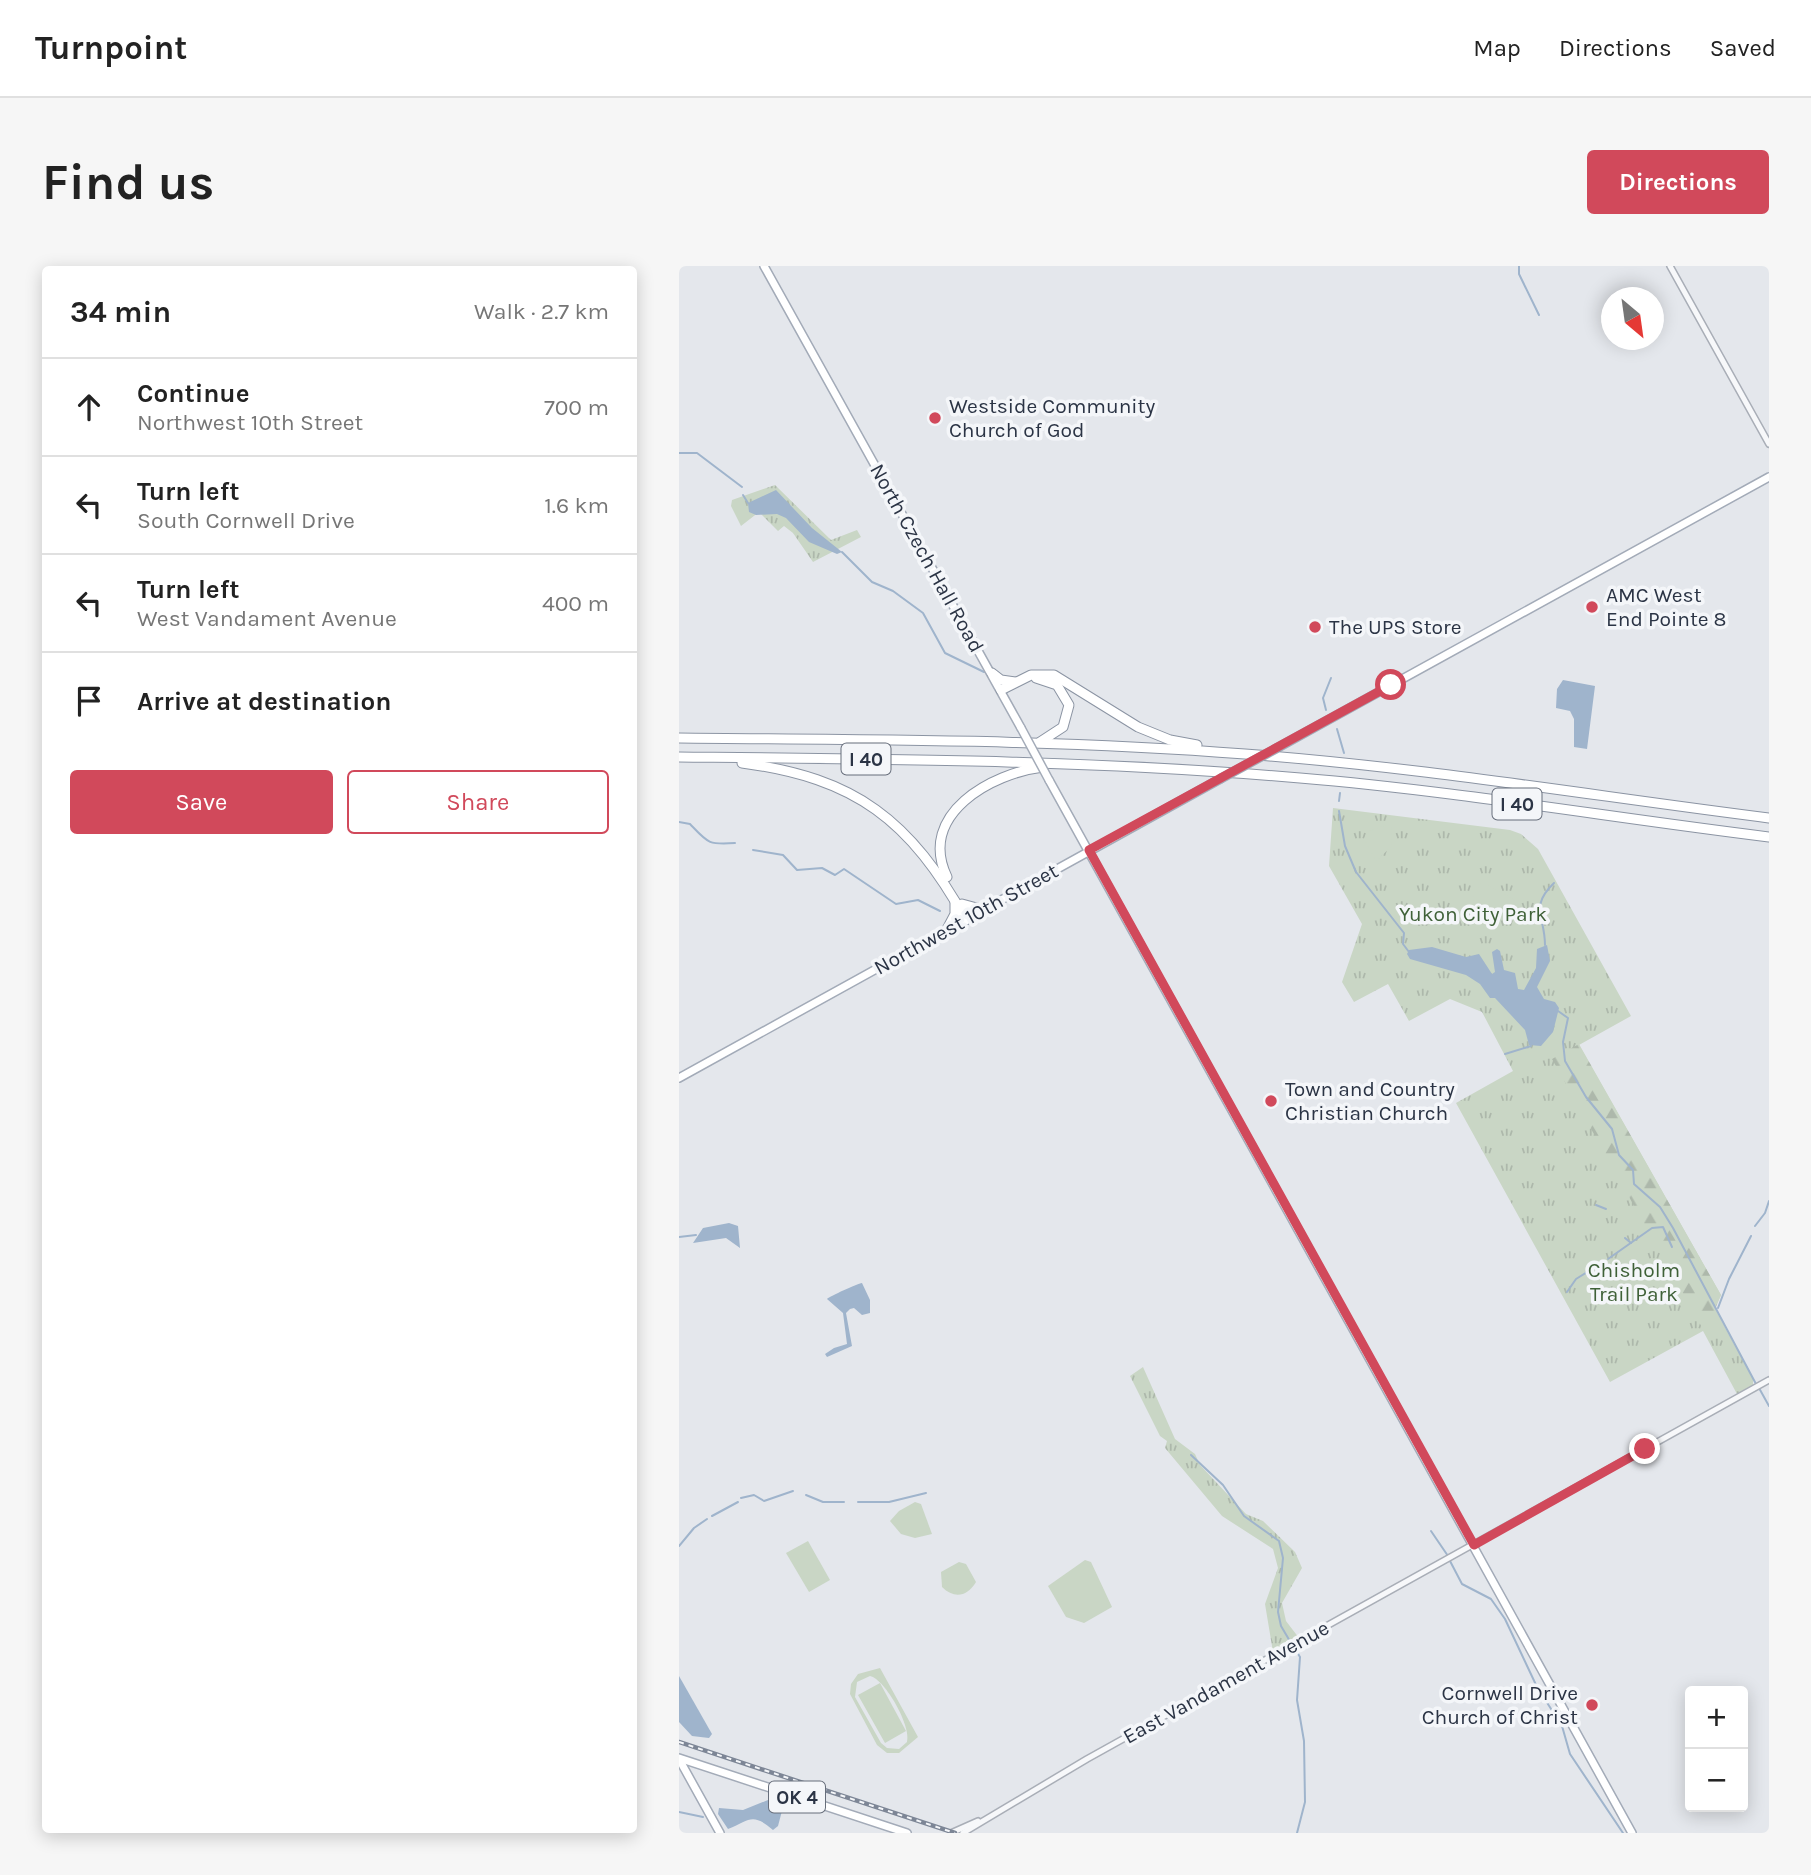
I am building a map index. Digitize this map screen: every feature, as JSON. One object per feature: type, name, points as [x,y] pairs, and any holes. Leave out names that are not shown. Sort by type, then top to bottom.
[{"type":"highway","points":[[992,673],[1001,680],[1017,682]]},
{"type":"highway","points":[[1002,692],[1036,674],[1054,675],[1138,727],[1160,737],[1248,754]]},
{"type":"highway","points":[[1002,692],[1037,678],[1052,682],[1065,693],[1069,711],[1066,723],[1055,735],[1037,743]]},
{"type":"highway","name":"I 40","points":[[679,738],[1037,743],[1248,754],[1411,770],[1673,806],[1769,815]]},
{"type":"highway","name":"I 40","points":[[679,757],[1073,763],[1211,771],[1378,786],[1769,837]]},
{"type":"highway","points":[[702,757],[797,772],[852,795],[907,835],[934,866],[968,919]]},
{"type":"highway","points":[[946,931],[958,902],[943,869],[940,854],[943,831],[955,810],[971,795],[1002,777],[1031,769],[1073,763]]},
{"type":"highway","points":[[958,902],[984,910]]},
{"type":"main road","name":"North Czech Hall Road","points":[[764,266],[992,673],[1632,1833]]},
{"type":"main road","name":"Northwest 10th Street","points":[[679,1078],[1769,477]]},
{"type":"main road","points":[[679,1758],[720,1833]]},
{"type":"main road","name":"OK 4","points":[[679,1758],[907,1833]]},
{"type":"street","points":[[1670,266],[1769,444]]},
{"type":"street","name":"East Vandament Avenue","points":[[951,1833],[978,1821],[1769,1380]]},
{"type":"street","name":"East Vandament Avenue","points":[[966,1832],[978,1821]]},
{"type":"green space","points":[[775,485],[831,540],[857,530],[861,537],[813,562],[793,533],[784,526],[778,531],[759,512],[741,526],[731,506],[732,500]]},
{"type":"green space","points":[[1333,808],[1510,830],[1521,834],[1538,849],[1631,1016],[1579,1045],[1721,1295],[1715,1309],[1753,1379],[1753,1385],[1737,1394],[1703,1331],[1610,1382],[1456,1103],[1513,1071],[1482,1012],[1450,999],[1409,1021],[1388,984],[1354,1002],[1342,982],[1362,924],[1329,866]]},
{"type":"green space","points":[[1392,825],[1391,847],[1376,861],[1364,839],[1367,832]]},
{"type":"green space","points":[[1482,881],[1519,903],[1510,921],[1472,899]]},
{"type":"green space","points":[[1579,1044],[1721,1295],[1715,1308],[1721,1320],[1704,1331],[1552,1059]]},
{"type":"green space","points":[[1143,1367],[1175,1439],[1195,1454],[1200,1465],[1246,1514],[1263,1521],[1295,1552],[1302,1568],[1282,1603],[1286,1621],[1299,1638],[1273,1652],[1265,1604],[1278,1568],[1273,1549],[1222,1516],[1165,1448],[1167,1441],[1160,1436],[1130,1376]]},
{"type":"green space","points":[[915,1502],[921,1504],[932,1534],[915,1538],[901,1534],[890,1521],[899,1511]]},
{"type":"green space","points":[[808,1541],[830,1580],[809,1592],[786,1553]]},
{"type":"green space","points":[[1085,1560],[1091,1562],[1112,1607],[1084,1623],[1066,1617],[1048,1586]]},
{"type":"green space","points":[[959,1562],[966,1564],[976,1582],[969,1591],[956,1595],[942,1587],[941,1572]]},
{"type":"green space","points":[[880,1668],[918,1737],[899,1753],[887,1753],[877,1745],[850,1694],[851,1684],[858,1674]],"holes":[[[870,1676],[890,1694],[905,1726],[907,1742],[899,1749],[887,1748],[881,1743],[855,1697],[857,1682]]]},
{"type":"green space","points":[[880,1683],[906,1731],[885,1743],[858,1695]]},
{"type":"water","points":[[776,490],[812,528],[842,552],[837,554],[809,542],[786,518],[777,514],[756,515],[749,512],[748,503]]},
{"type":"water","points":[[1563,680],[1595,686],[1587,749],[1574,747],[1574,719],[1570,711],[1556,708],[1557,689]]},
{"type":"water","points":[[1547,945],[1550,961],[1537,987],[1544,999],[1555,1002],[1559,1008],[1553,1032],[1541,1046],[1529,1045],[1525,1030],[1495,998],[1490,998],[1480,984],[1466,975],[1410,959],[1407,954],[1409,950],[1432,947],[1466,957],[1479,954],[1492,974],[1495,972],[1492,952],[1497,949],[1500,951],[1504,970],[1515,973],[1518,989],[1524,990],[1536,968],[1537,949]]},
{"type":"water","points":[[729,1223],[738,1226],[740,1248],[726,1238],[693,1243],[703,1228]]},
{"type":"water","points":[[862,1283],[870,1300],[870,1313],[862,1315],[854,1308],[846,1313],[852,1346],[827,1357],[825,1354],[834,1348],[847,1344],[843,1313],[827,1299]]},
{"type":"water","points":[[679,1676],[712,1734],[709,1738],[692,1736],[679,1722]]},
{"type":"water","points":[[775,1800],[783,1807],[778,1826],[773,1830],[755,1819],[728,1829],[718,1814],[719,1808],[743,1810]]},
{"type":"waterway","points":[[1519,266],[1519,274],[1539,315]]},
{"type":"waterway","points":[[679,453],[697,453],[742,487]]},
{"type":"waterway","points":[[743,495],[748,503]]},
{"type":"waterway","points":[[842,552],[872,582],[893,591],[923,613],[945,653],[984,672]]},
{"type":"waterway","points":[[1326,710],[1323,698],[1331,678]]},
{"type":"waterway","points":[[1337,729],[1344,753]]},
{"type":"waterway","points":[[1339,801],[1340,793]]},
{"type":"waterway","points":[[1339,811],[1345,846],[1356,872],[1404,933],[1403,944],[1409,952]]},
{"type":"waterway","points":[[679,822],[690,824],[709,841],[719,844],[735,843]]},
{"type":"waterway","points":[[753,850],[783,855],[797,870],[822,868],[835,875],[844,869],[896,904],[918,900],[940,911]]},
{"type":"waterway","points":[[1545,945],[1540,906],[1546,891],[1554,883]]},
{"type":"waterway","points":[[1558,1011],[1568,1018],[1563,1042],[1565,1061],[1586,1097],[1612,1129],[1619,1155],[1633,1170],[1634,1184],[1660,1207],[1673,1228],[1756,1384]]},
{"type":"waterway","points":[[1505,1054],[1531,1046]]},
{"type":"waterway","points":[[1755,1226],[1765,1213],[1769,1201]]},
{"type":"waterway","points":[[1596,1205],[1606,1209]]},
{"type":"waterway","points":[[1608,1259],[1652,1228],[1663,1227],[1672,1247]]},
{"type":"waterway","points":[[679,1237],[696,1235]]},
{"type":"waterway","points":[[1718,1308],[1751,1236]]},
{"type":"waterway","points":[[1625,1238],[1631,1243]]},
{"type":"waterway","points":[[1567,1292],[1576,1279],[1605,1261]]},
{"type":"waterway","points":[[1759,1388],[1769,1406]]},
{"type":"waterway","points":[[1191,1455],[1223,1485],[1244,1516],[1279,1541],[1283,1558],[1278,1612],[1281,1626],[1291,1643]]},
{"type":"waterway","points":[[741,1498],[754,1495],[764,1501],[793,1491]]},
{"type":"waterway","points":[[858,1502],[889,1502],[926,1493]]},
{"type":"waterway","points":[[806,1495],[823,1502],[844,1502]]},
{"type":"waterway","points":[[712,1516],[738,1502]]},
{"type":"waterway","points":[[679,1546],[694,1528],[707,1519]]},
{"type":"waterway","points":[[1431,1531],[1448,1556]]},
{"type":"waterway","points":[[1450,1561],[1462,1584],[1491,1599],[1505,1619],[1537,1687],[1562,1726],[1570,1754],[1623,1833]]},
{"type":"waterway","points":[[1294,1647],[1300,1657],[1297,1700],[1304,1741],[1305,1802],[1297,1833]]},
{"type":"waterway","points":[[679,1812],[703,1817]]},
{"type":"railway","points":[[679,1742],[955,1833]]},
{"type":"place","name":"Westside Community Church of God","points":[[935,418]]},
{"type":"place","name":"AMC West End Pointe 8","points":[[1592,607]]},
{"type":"place","name":"The UPS Store","points":[[1315,627]]},
{"type":"place","name":"Town and Country Christian Church","points":[[1271,1101]]},
{"type":"place","name":"Cornwell Drive Church of Christ","points":[[1592,1705]]},
{"type":"route","points":[[1391,685],[1089,850],[1474,1545],[1645,1449]]},
{"type":"park label","name":"Yukon City Park","points":[[1473,914]]},
{"type":"park label","name":"Chisholm Trail Park","points":[[1634,1282]]}]
